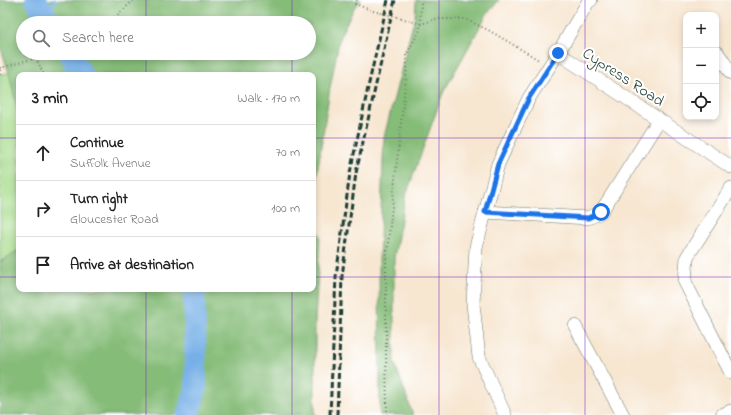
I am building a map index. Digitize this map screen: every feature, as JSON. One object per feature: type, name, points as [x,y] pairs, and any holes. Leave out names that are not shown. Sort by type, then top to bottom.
[{"type":"street","points":[[506,415],[479,357],[473,304],[476,247],[498,164],[529,98],[588,2],[591,0]]},
{"type":"street","name":"Cypress Road","points":[[558,53],[731,167]]},
{"type":"street","points":[[719,55],[731,73]]},
{"type":"street","points":[[485,212],[588,218],[601,212],[660,120]]},
{"type":"street","points":[[731,188],[687,257],[685,282],[731,373]]},
{"type":"street","points":[[575,326],[623,415]]},
{"type":"street","points":[[722,415],[731,411]]},
{"type":"path","points":[[117,16],[134,0]]},
{"type":"path","points":[[357,0],[355,4],[373,11],[421,24],[436,20],[465,19],[490,31],[549,67]]},
{"type":"path","points":[[387,415],[386,263],[407,68],[406,55],[420,30],[422,0]]},
{"type":"path","points":[[0,74],[0,68],[29,60]]},
{"type":"path","points":[[37,60],[43,72]]},
{"type":"green space","points":[[0,0],[361,0],[355,6],[340,36],[330,88],[316,180],[316,72],[16,72],[16,102],[9,73],[0,46]]},
{"type":"green space","points":[[416,0],[499,0],[487,14],[443,93],[405,198],[394,258],[394,361],[413,415],[380,415],[379,260],[384,137],[415,16]]},
{"type":"green space","points":[[9,73],[16,103],[16,252],[0,262],[0,74]]},
{"type":"green space","points":[[316,229],[320,235],[315,322],[315,415],[0,415],[0,262],[16,252],[16,292],[316,292]]},
{"type":"waterway","points":[[36,0],[46,16]]},
{"type":"waterway","points":[[47,16],[55,0]]},
{"type":"waterway","points":[[73,60],[80,72]]},
{"type":"waterway","points":[[188,415],[196,389],[194,292]]},
{"type":"railway","points":[[330,415],[336,277],[350,173],[388,0]]},
{"type":"railway","points":[[337,415],[342,276],[356,173],[395,0]]},
{"type":"route","points":[[558,53],[529,98],[498,164],[485,212],[588,218],[601,212]]}]
